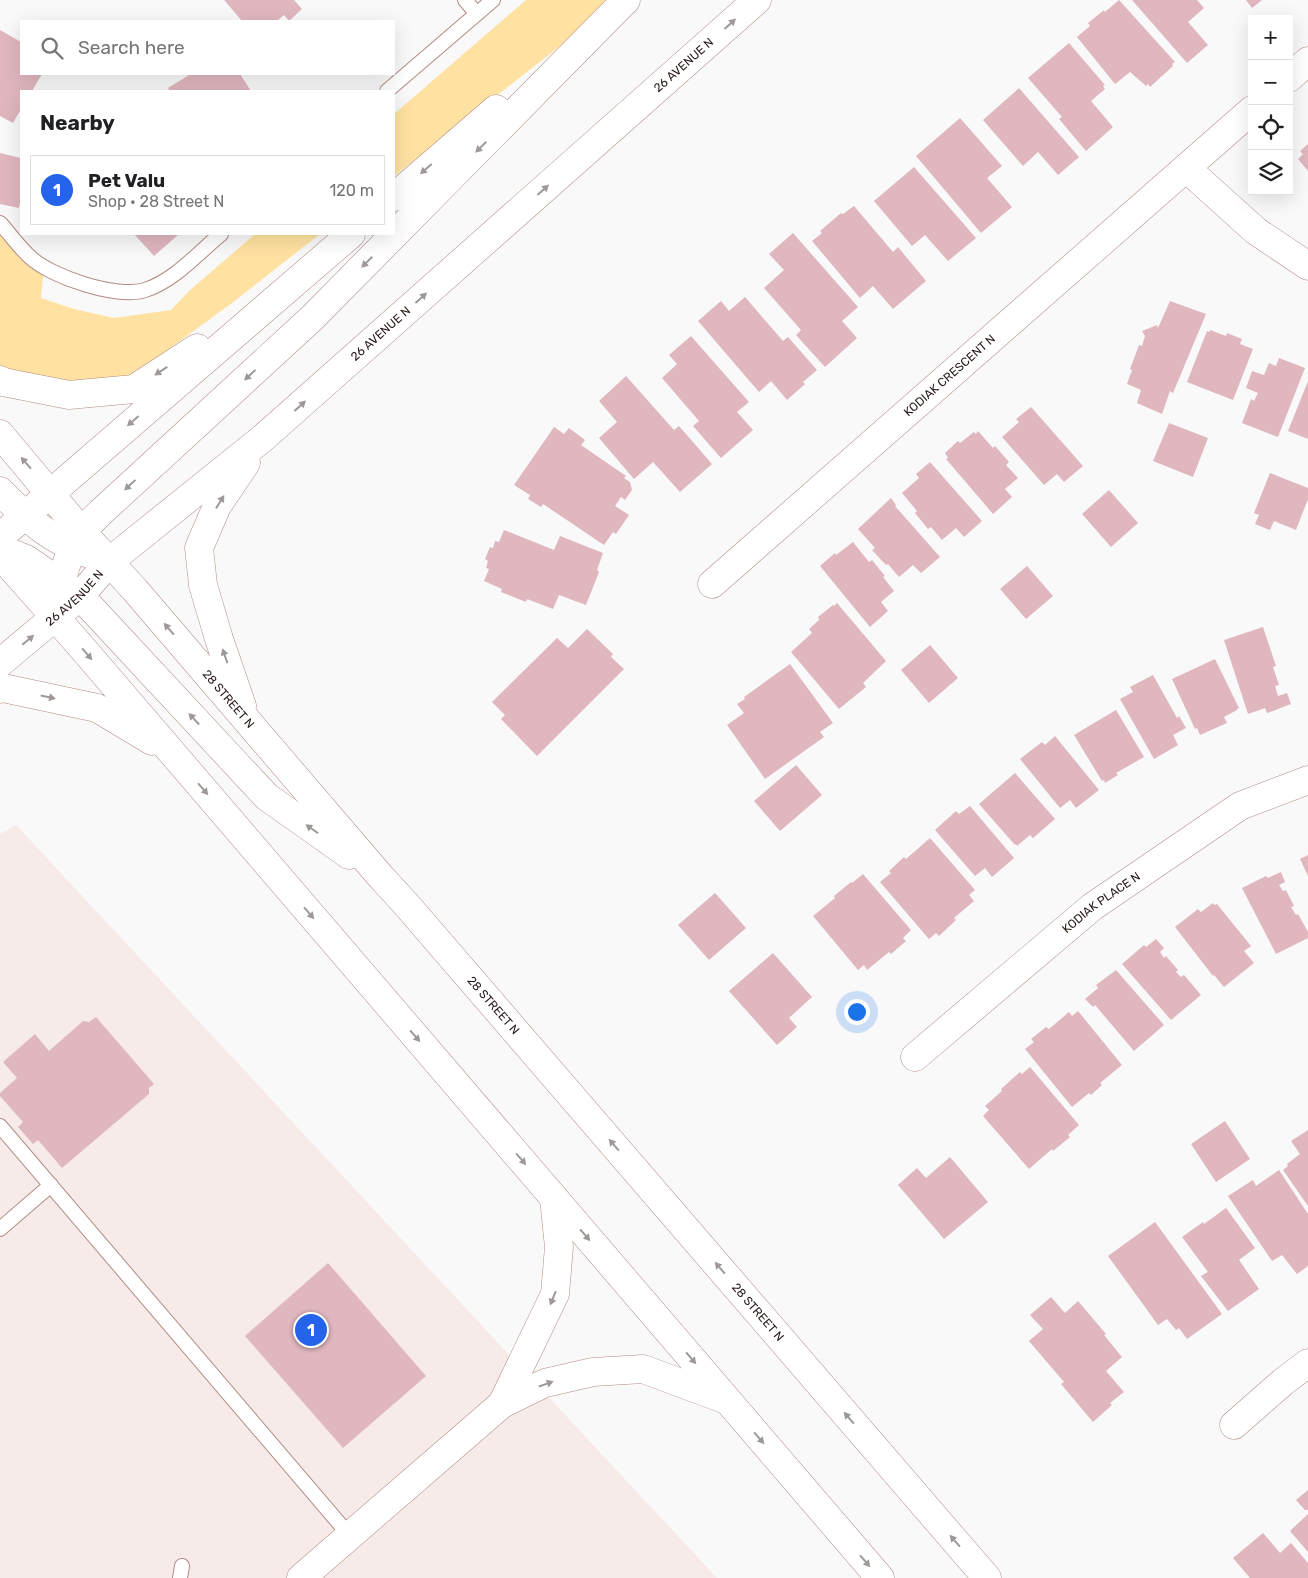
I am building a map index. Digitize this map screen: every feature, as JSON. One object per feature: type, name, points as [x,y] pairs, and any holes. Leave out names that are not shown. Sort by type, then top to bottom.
[{"type":"main road","points":[[395,196],[622,0]]},
{"type":"main road","points":[[395,234],[626,0]]},
{"type":"main road","name":"26 AVENUE N","points":[[0,663],[55,617],[70,589],[110,561],[263,438],[757,0]]},
{"type":"main road","points":[[1293,74],[1308,61]]},
{"type":"main road","name":"KODIAK CRESCENT N","points":[[712,584],[1248,114]]},
{"type":"main road","points":[[1186,168],[1256,231],[1308,266]]},
{"type":"main road","points":[[0,537],[33,523],[51,493],[350,235]]},
{"type":"main road","points":[[70,589],[78,540],[100,513],[312,318],[394,235]]},
{"type":"main road","points":[[0,380],[69,395],[134,389],[290,286]]},
{"type":"main road","points":[[0,434],[51,493],[78,540]]},
{"type":"main road","points":[[247,719],[203,586],[199,548],[217,506],[263,438]]},
{"type":"main road","points":[[0,491],[33,523],[78,540],[110,561]]},
{"type":"main road","points":[[10,569],[38,546],[33,523]]},
{"type":"main road","points":[[0,549],[10,569],[55,617],[172,752],[880,1578]]},
{"type":"main road","name":"28 STREET N","points":[[110,561],[987,1578]]},
{"type":"main road","points":[[10,569],[70,589],[268,798],[381,877]]},
{"type":"main road","points":[[0,689],[3,688],[97,708],[172,752]]},
{"type":"main road","name":"KODIAK PLACE N","points":[[915,1057],[1092,908],[1240,806],[1308,780]]},
{"type":"main road","points":[[502,1404],[556,1294],[559,1247],[554,1198]]},
{"type":"main road","points":[[1234,1425],[1308,1363]]},
{"type":"main road","points":[[301,1578],[502,1404],[545,1383],[593,1372],[642,1369],[728,1401]]},
{"type":"lane","points":[[465,0],[477,14]]},
{"type":"lane","points":[[388,90],[493,0]]},
{"type":"lane","points":[[0,223],[31,258],[44,267],[81,284],[129,292],[144,290],[162,282],[177,272],[220,235]]},
{"type":"lane","points":[[0,1126],[350,1536]]},
{"type":"lane","points":[[0,1229],[51,1185]]},
{"type":"shaded area","points":[[526,0],[619,0],[395,175],[395,113]]},
{"type":"shaded area","points":[[0,223],[44,267],[41,298],[74,309],[114,318],[171,310],[189,291],[254,235],[319,235],[232,303],[129,378],[58,383],[7,372],[0,365]]},
{"type":"shaded area","points":[[16,825],[717,1578],[0,1578],[0,834]]},
{"type":"building","points":[[224,0],[294,0],[302,9],[290,20],[284,15],[278,20],[241,20]]},
{"type":"building","points":[[1119,0],[1175,62],[1150,87],[1148,84],[1146,86],[1130,72],[1115,84],[1077,37],[1090,26],[1088,23]]},
{"type":"building","points":[[1132,0],[1197,0],[1204,8],[1188,22],[1208,45],[1187,63]]},
{"type":"building","points":[[1246,0],[1262,0],[1252,8]]},
{"type":"building","points":[[0,30],[20,41],[20,75],[41,75],[33,90],[20,90],[20,111],[13,123],[0,116]]},
{"type":"building","points":[[1069,43],[1105,85],[1103,86],[1105,89],[1091,101],[1113,127],[1086,151],[1059,119],[1062,117],[1028,78]]},
{"type":"building","points":[[189,75],[241,75],[250,90],[169,90],[168,88]]},
{"type":"building","points":[[1019,88],[1079,157],[1058,175],[1038,152],[1023,166],[983,120]]},
{"type":"building","points":[[960,118],[1002,166],[987,178],[1012,207],[981,233],[916,156]]},
{"type":"building","points":[[1308,144],[1308,171],[1298,159],[1303,154],[1300,151]]},
{"type":"building","points":[[0,153],[20,158],[20,202],[19,208],[0,204]]},
{"type":"building","points":[[914,167],[976,238],[948,261],[925,235],[912,246],[874,201]]},
{"type":"building","points":[[854,206],[893,252],[898,247],[926,281],[893,309],[873,286],[860,298],[812,241],[822,233],[820,231],[841,213],[843,214]]},
{"type":"building","points":[[793,233],[858,307],[842,321],[857,338],[825,367],[796,335],[801,330],[764,288],[784,270],[769,254]]},
{"type":"building","points":[[135,235],[178,235],[154,256]]},
{"type":"building","points":[[745,297],[783,341],[788,337],[817,370],[787,400],[771,381],[759,392],[698,321],[721,301],[729,311]]},
{"type":"building","points":[[1170,301],[1206,314],[1173,393],[1170,391],[1162,414],[1137,403],[1141,390],[1127,384],[1132,370],[1130,369],[1139,345],[1142,346],[1145,336],[1142,331],[1157,325],[1158,328]]},
{"type":"building","points":[[1210,330],[1226,336],[1227,333],[1242,339],[1240,344],[1253,349],[1233,400],[1187,382],[1207,331],[1210,332]]},
{"type":"building","points":[[691,336],[749,402],[737,412],[753,430],[721,458],[693,426],[699,421],[662,378],[677,364],[669,355]]},
{"type":"building","points":[[1279,358],[1305,368],[1278,437],[1242,423],[1251,399],[1254,401],[1258,393],[1246,388],[1252,371],[1264,375],[1269,363],[1276,366]]},
{"type":"building","points":[[626,376],[674,430],[679,426],[712,464],[680,492],[653,462],[634,479],[599,438],[617,422],[599,401]]},
{"type":"building","points":[[1308,381],[1308,439],[1288,431]]},
{"type":"building","points":[[1031,407],[1083,466],[1064,482],[1057,474],[1044,485],[1002,437],[1019,422],[1016,419]]},
{"type":"building","points":[[1169,423],[1208,438],[1193,477],[1153,461]]},
{"type":"building","points":[[554,427],[564,434],[569,428],[585,440],[581,445],[626,476],[624,478],[630,482],[632,490],[625,500],[621,497],[615,506],[629,515],[616,534],[613,532],[604,545],[543,504],[541,507],[528,499],[530,495],[514,485]]},
{"type":"building","points":[[978,431],[1009,462],[1006,465],[1018,478],[1005,489],[1012,497],[993,514],[946,459],[948,458],[945,453],[958,441],[960,443]]},
{"type":"building","points":[[930,462],[982,521],[964,537],[956,528],[942,540],[931,527],[928,529],[915,513],[917,511],[902,493],[919,478],[916,474]]},
{"type":"building","points":[[1270,473],[1308,488],[1308,499],[1296,530],[1274,521],[1270,530],[1255,524],[1259,515],[1254,513]]},
{"type":"building","points":[[1109,490],[1138,523],[1111,547],[1082,514]]},
{"type":"building","points":[[891,498],[895,506],[940,557],[921,573],[913,565],[899,577],[872,550],[875,548],[858,529]]},
{"type":"building","points":[[504,530],[554,550],[560,536],[603,553],[597,570],[599,572],[586,605],[559,595],[553,609],[527,599],[526,602],[501,592],[502,589],[484,581],[489,569],[486,568],[488,561],[485,559],[490,547],[493,548],[495,541],[499,542]]},
{"type":"building","points":[[853,542],[869,562],[872,560],[894,591],[881,602],[888,611],[870,627],[820,566],[835,553],[836,555]]},
{"type":"building","points":[[1027,566],[1053,596],[1026,619],[1000,589]]},
{"type":"building","points":[[837,603],[886,661],[863,683],[866,687],[839,709],[791,652],[812,633],[809,629],[819,620],[818,617]]},
{"type":"building","points":[[1263,627],[1276,666],[1273,667],[1279,685],[1275,686],[1278,696],[1287,693],[1291,704],[1267,713],[1265,708],[1248,714],[1224,640]]},
{"type":"building","points":[[587,629],[613,654],[611,657],[624,669],[537,756],[501,719],[505,715],[492,702],[557,638],[568,648]]},
{"type":"building","points":[[930,645],[958,678],[929,703],[901,670]]},
{"type":"building","points":[[1215,659],[1239,708],[1224,717],[1227,723],[1200,735],[1197,728],[1195,729],[1172,679]]},
{"type":"building","points":[[790,664],[833,723],[820,732],[824,737],[765,779],[727,725],[744,713],[737,704],[745,699],[744,697]]},
{"type":"building","points":[[1153,675],[1177,718],[1179,716],[1186,728],[1173,735],[1178,745],[1154,759],[1120,699],[1133,692],[1130,687]]},
{"type":"building","points":[[1116,710],[1144,757],[1116,773],[1118,775],[1105,783],[1074,735]]},
{"type":"building","points":[[1055,736],[1099,790],[1076,808],[1070,800],[1060,808],[1020,759],[1042,742],[1045,745]]},
{"type":"building","points":[[796,765],[822,795],[780,831],[754,801]]},
{"type":"building","points":[[1015,773],[1055,819],[1033,838],[1030,835],[1017,846],[979,804]]},
{"type":"building","points":[[970,806],[1014,858],[992,877],[985,868],[975,876],[935,830],[956,811],[959,814]]},
{"type":"building","points":[[930,838],[975,890],[969,895],[974,901],[954,918],[956,920],[939,936],[936,933],[929,939],[880,882],[891,873],[889,871],[904,857],[906,859]]},
{"type":"building","points":[[1308,855],[1308,876],[1300,859]]},
{"type":"building","points":[[1281,872],[1285,882],[1279,885],[1283,891],[1286,890],[1294,906],[1291,907],[1296,915],[1298,914],[1308,932],[1308,938],[1276,954],[1242,888],[1266,876],[1268,878]]},
{"type":"building","points":[[863,874],[911,930],[903,938],[906,941],[891,954],[889,952],[867,970],[864,965],[858,970],[813,916],[835,898],[834,896]]},
{"type":"building","points":[[715,893],[746,928],[709,960],[678,925]]},
{"type":"building","points":[[1213,903],[1214,905],[1217,904],[1251,946],[1244,951],[1254,963],[1224,987],[1213,976],[1175,927],[1198,909],[1201,912]]},
{"type":"building","points":[[1156,939],[1164,948],[1160,952],[1164,958],[1166,956],[1178,970],[1176,972],[1181,977],[1184,975],[1201,995],[1171,1020],[1122,964],[1144,945],[1146,947]]},
{"type":"building","points":[[773,953],[812,997],[789,1018],[797,1027],[777,1045],[729,991]]},
{"type":"building","points":[[1116,970],[1164,1025],[1134,1051],[1095,1005],[1093,1007],[1085,999],[1098,988],[1096,985]]},
{"type":"building","points":[[1078,1011],[1122,1065],[1100,1083],[1102,1085],[1091,1095],[1089,1093],[1072,1107],[1025,1049],[1034,1042],[1031,1039],[1046,1027],[1049,1029],[1069,1012],[1072,1016]]},
{"type":"building","points":[[96,1017],[154,1084],[149,1088],[149,1094],[62,1168],[38,1140],[33,1144],[18,1127],[23,1122],[0,1096],[0,1093],[17,1078],[3,1062],[35,1034],[49,1051],[83,1021],[89,1022]]},
{"type":"building","points":[[1030,1067],[1079,1125],[1068,1135],[1070,1137],[1053,1151],[1052,1149],[1029,1169],[983,1116],[989,1110],[985,1106],[1002,1091],[1001,1089],[1020,1072],[1022,1074]]},
{"type":"building","points":[[1225,1121],[1250,1159],[1216,1182],[1191,1144]]},
{"type":"building","points":[[1308,1130],[1308,1206],[1283,1170],[1288,1166],[1287,1164],[1300,1154],[1291,1141]]},
{"type":"building","points":[[950,1157],[988,1202],[944,1239],[898,1185],[917,1168],[926,1178]]},
{"type":"building","points":[[1279,1170],[1308,1214],[1308,1266],[1297,1274],[1282,1255],[1272,1261],[1228,1196],[1253,1180],[1256,1186]]},
{"type":"building","points":[[1226,1208],[1255,1248],[1239,1260],[1259,1289],[1228,1311],[1201,1276],[1208,1272],[1182,1237]]},
{"type":"building","points":[[1155,1222],[1222,1314],[1187,1339],[1179,1328],[1176,1330],[1167,1319],[1158,1325],[1108,1256]]},
{"type":"building","points":[[328,1263],[426,1376],[343,1448],[245,1336]]},
{"type":"building","points":[[1051,1297],[1065,1313],[1078,1301],[1106,1334],[1104,1335],[1122,1357],[1106,1371],[1124,1392],[1110,1403],[1112,1405],[1093,1422],[1061,1384],[1064,1382],[1029,1341],[1043,1329],[1030,1315]]},
{"type":"building","points":[[1308,1490],[1308,1510],[1305,1510],[1296,1500]]},
{"type":"building","points":[[1308,1514],[1308,1552],[1290,1531]]},
{"type":"building","points":[[1263,1533],[1280,1553],[1291,1543],[1308,1563],[1308,1578],[1250,1578],[1233,1558]]},
{"type":"place","name":"Pet Valu","points":[[311,1330]]}]
